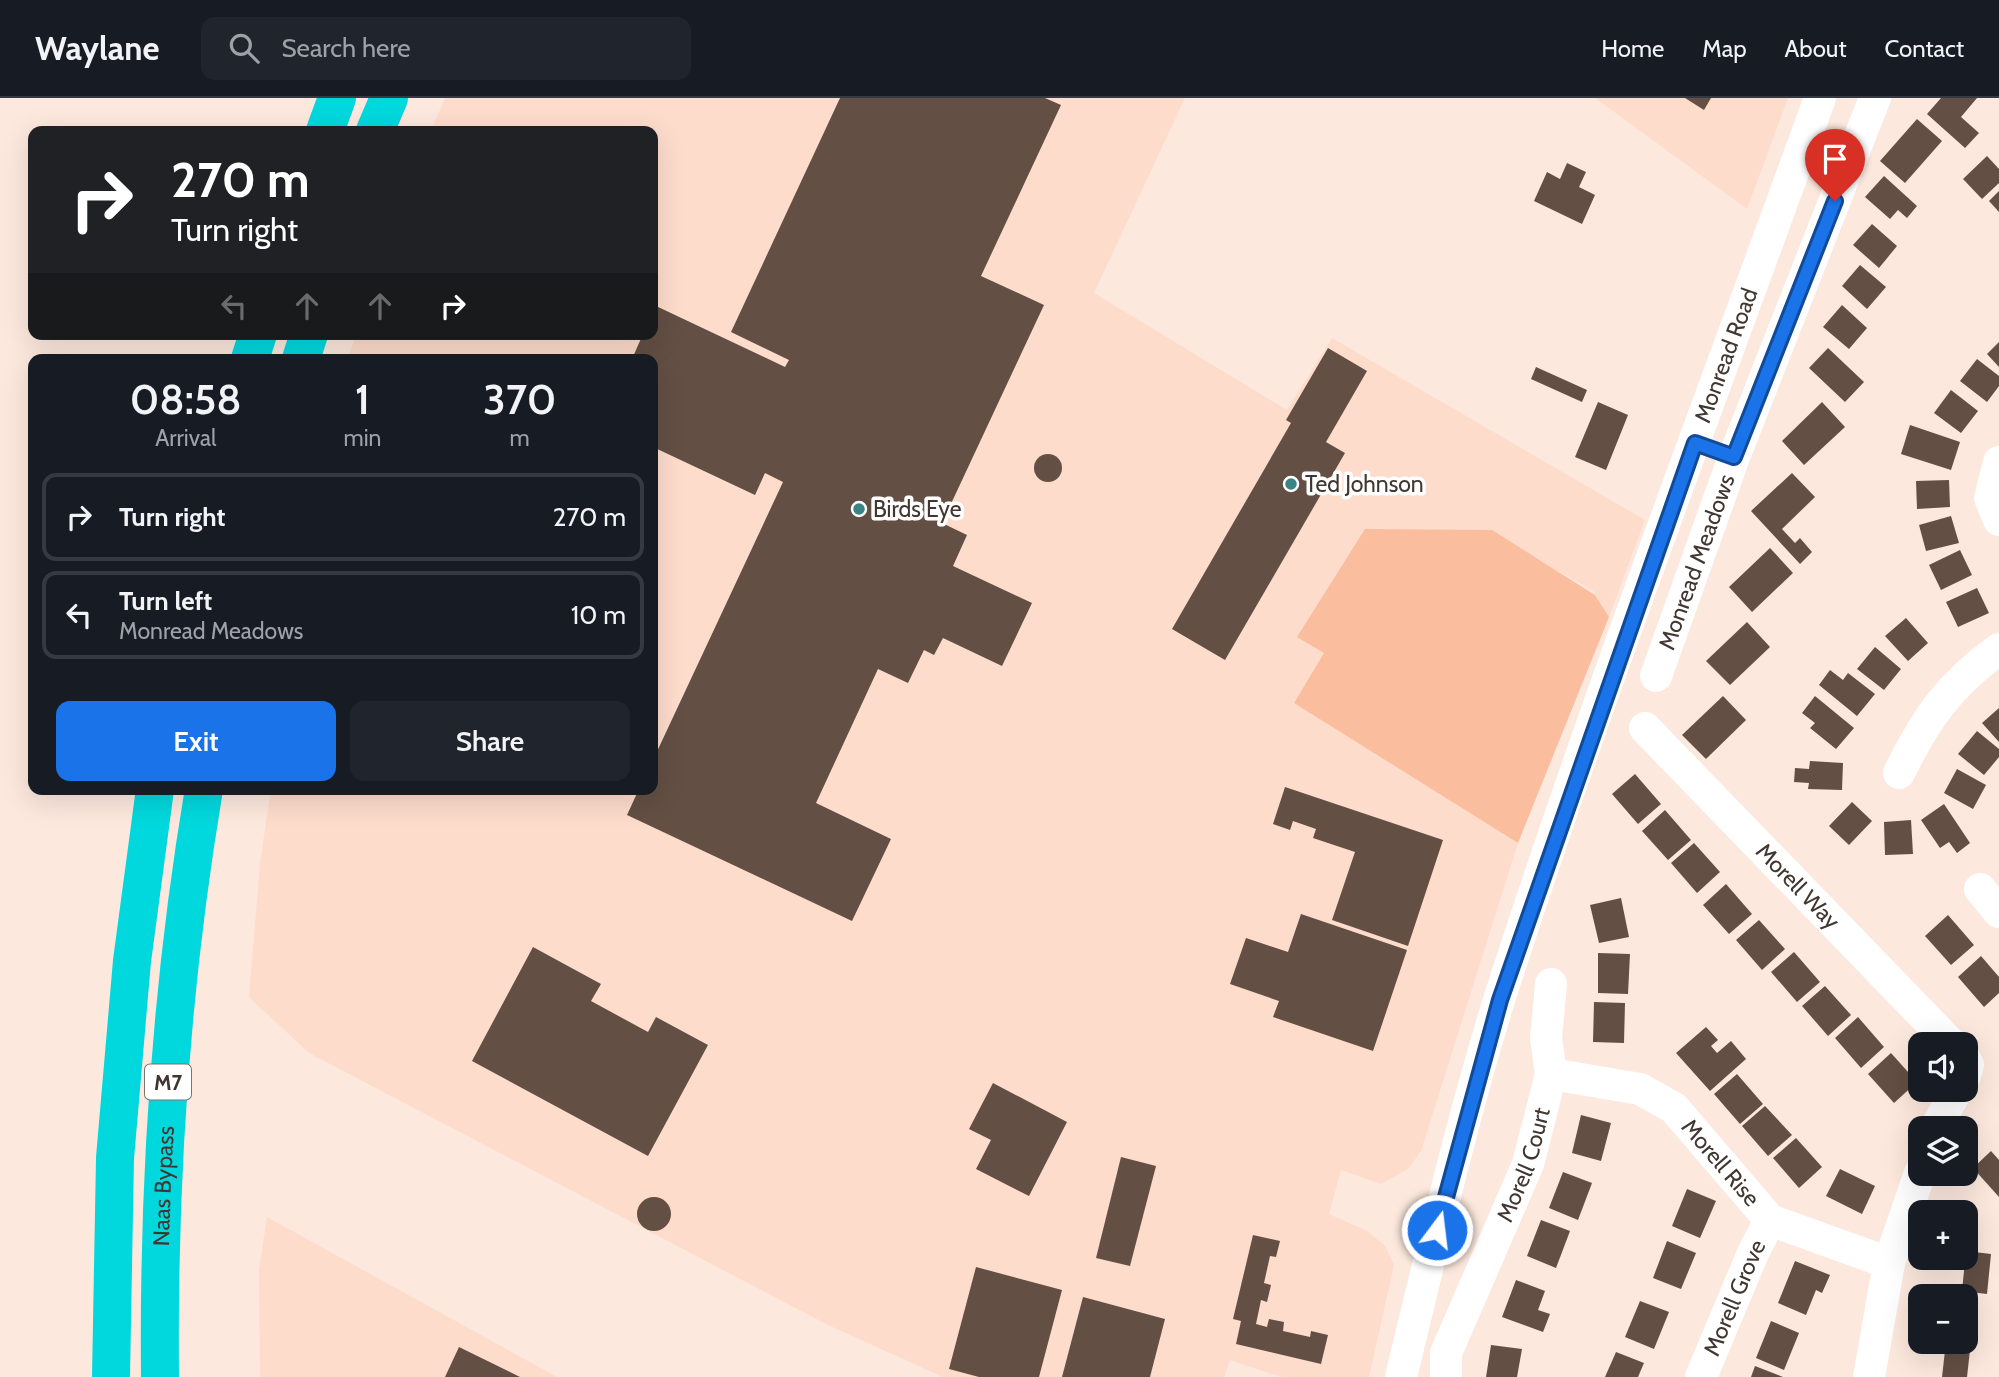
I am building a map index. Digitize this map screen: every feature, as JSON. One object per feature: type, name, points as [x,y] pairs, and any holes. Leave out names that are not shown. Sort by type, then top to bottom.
[{"type":"highway","points":[[327,126],[337,98]]},
{"type":"highway","points":[[377,126],[389,98]]},
{"type":"highway","name":"Naas Bypass","points":[[110,1377],[115,1158],[132,961],[154,795]]},
{"type":"highway","name":"Naas Bypass","points":[[160,1377],[159,1273],[165,1116],[189,878],[203,795]]},
{"type":"street","name":"Monread Road","points":[[1401,1377],[1437,1230],[1500,1000],[1576,774],[1819,98]]},
{"type":"street","name":"Monread Meadows","points":[[1656,676],[1734,457],[1875,98]]},
{"type":"street","points":[[1695,443],[1734,457]]},
{"type":"street","points":[[1999,462],[1990,498],[1999,520]]},
{"type":"street","points":[[1899,773],[1924,723],[1970,669],[1999,649]]},
{"type":"street","name":"Morell Way","points":[[1645,728],[1939,1032]]},
{"type":"street","name":"Morell Court","points":[[1446,1377],[1446,1353],[1528,1164],[1551,1074],[1546,1038],[1551,984]]},
{"type":"street","name":"Morell Rise","points":[[1551,1074],[1640,1089],[1674,1108],[1770,1220],[1889,1263]]},
{"type":"street","points":[[1870,1377],[1889,1263],[1916,1186]]},
{"type":"street","name":"Morell Grove","points":[[1701,1377],[1753,1253],[1770,1220]]},
{"type":"shaded area","points":[[445,98],[1185,98],[1094,293],[1287,410],[1332,338],[1645,520],[1609,617],[1593,591],[1491,532],[1298,636],[1324,653],[1294,703],[1518,843],[1421,1151],[1408,1169],[1381,1184],[1341,1170],[1329,1214],[1367,1231],[1385,1246],[1394,1265],[1369,1377],[1281,1377],[1230,1360],[1224,1377],[943,1377],[828,1325],[309,1053],[249,997],[260,863],[270,795],[658,795],[658,354],[350,354],[354,340],[658,340],[658,126],[433,126]]},
{"type":"shaded area","points":[[1595,98],[1788,98],[1747,209]]},
{"type":"shaded area","points":[[1365,529],[1492,530],[1595,595],[1609,617],[1518,843],[1294,703],[1324,653],[1297,637]]},
{"type":"shaded area","points":[[267,1217],[557,1377],[260,1377],[259,1269]]},
{"type":"building","name":"Birds Eye","points":[[840,98],[1045,98],[1061,105],[981,276],[1044,305],[942,523],[967,535],[953,566],[1032,603],[1002,666],[943,638],[934,655],[924,650],[908,683],[878,669],[816,803],[891,839],[852,921],[627,815],[636,795],[658,795],[658,749],[783,482],[765,473],[755,495],[658,449],[658,354],[634,354],[640,340],[658,340],[658,307],[785,367],[789,360],[731,332]]},
{"type":"building","points":[[1685,98],[1711,98],[1704,110]]},
{"type":"building","points":[[1941,98],[1977,98],[1961,117],[1979,133],[1965,148],[1927,114]]},
{"type":"building","points":[[1917,119],[1942,141],[1905,183],[1880,161]]},
{"type":"building","points":[[1987,156],[1999,169],[1999,183],[1982,199],[1963,179]]},
{"type":"building","points":[[1567,163],[1586,172],[1579,187],[1595,195],[1582,224],[1534,201],[1547,172],[1560,179]]},
{"type":"building","points":[[1884,176],[1917,206],[1907,218],[1898,210],[1890,219],[1865,197]]},
{"type":"building","points":[[1999,191],[1999,212],[1989,201]]},
{"type":"building","points":[[1872,224],[1897,246],[1879,268],[1853,245]]},
{"type":"building","points":[[1860,265],[1886,287],[1867,309],[1842,286]]},
{"type":"building","points":[[1842,305],[1867,328],[1849,349],[1823,327]]},
{"type":"building","points":[[1999,342],[1999,367],[1987,354]]},
{"type":"building","name":"Ted Johnson","points":[[1328,348],[1367,371],[1326,442],[1345,453],[1225,660],[1172,629],[1291,423],[1286,420]]},
{"type":"building","points":[[1828,348],[1864,382],[1845,402],[1809,368]]},
{"type":"building","points":[[1977,359],[1999,376],[1999,386],[1987,402],[1960,381]]},
{"type":"building","points":[[1536,367],[1587,390],[1582,402],[1531,379]]},
{"type":"building","points":[[1951,390],[1978,411],[1961,433],[1934,413]]},
{"type":"building","points":[[1598,402],[1628,415],[1606,470],[1575,457]]},
{"type":"building","points":[[1822,402],[1845,427],[1804,465],[1782,441]]},
{"type":"building","points":[[1910,425],[1960,442],[1951,470],[1901,454]]},
{"type":"building","points":[[1048,454],[1058,458],[1062,468],[1058,478],[1048,482],[1038,478],[1034,468],[1038,458]]},
{"type":"building","points":[[1792,473],[1815,497],[1782,529],[1795,543],[1800,538],[1812,552],[1800,564],[1751,511]]},
{"type":"building","points":[[1949,480],[1950,507],[1917,509],[1916,481]]},
{"type":"building","points":[[1951,516],[1959,543],[1926,551],[1919,525]]},
{"type":"building","points":[[1770,548],[1793,573],[1752,612],[1729,587]]},
{"type":"building","points":[[1960,550],[1972,575],[1941,590],[1929,565]]},
{"type":"building","points":[[1977,588],[1989,613],[1958,627],[1946,602]]},
{"type":"building","points":[[1906,618],[1928,643],[1908,661],[1885,636]]},
{"type":"building","points":[[1747,622],[1770,647],[1730,685],[1706,661]]},
{"type":"building","points":[[1875,647],[1901,669],[1884,690],[1857,669]]},
{"type":"building","points":[[1830,670],[1843,680],[1848,673],[1875,694],[1857,716],[1819,685]]},
{"type":"building","points":[[1723,696],[1746,720],[1706,759],[1682,735]]},
{"type":"building","points":[[1815,696],[1854,728],[1836,749],[1810,728],[1815,723],[1802,713]]},
{"type":"building","points":[[1999,708],[1999,742],[1982,723]]},
{"type":"building","points":[[1977,731],[1999,749],[1999,757],[1984,775],[1958,754]]},
{"type":"building","points":[[1810,761],[1843,763],[1842,790],[1808,789],[1809,783],[1794,782],[1795,768],[1809,769]]},
{"type":"building","points":[[1957,769],[1986,785],[1973,809],[1944,793]]},
{"type":"building","points":[[1635,774],[1661,804],[1638,824],[1612,794]]},
{"type":"building","points":[[1285,787],[1443,840],[1408,946],[1332,920],[1355,852],[1313,838],[1316,829],[1293,821],[1290,830],[1273,824]]},
{"type":"building","points":[[1852,802],[1872,821],[1849,845],[1829,826]]},
{"type":"building","points":[[1944,804],[1970,843],[1957,853],[1949,842],[1940,848],[1921,820]]},
{"type":"building","points":[[1665,810],[1691,840],[1668,860],[1642,831]]},
{"type":"building","points":[[1911,820],[1913,854],[1885,855],[1884,822]]},
{"type":"building","points":[[1694,843],[1720,872],[1697,893],[1671,863]]},
{"type":"building","points":[[1726,884],[1752,914],[1729,934],[1703,905]]},
{"type":"building","points":[[1621,898],[1629,937],[1599,943],[1590,905]]},
{"type":"building","points":[[1301,914],[1407,950],[1373,1051],[1273,1017],[1279,1001],[1230,984],[1246,938],[1288,952]]},
{"type":"building","points":[[1948,915],[1974,945],[1951,965],[1925,936]]},
{"type":"building","points":[[1759,920],[1785,949],[1762,970],[1736,940]]},
{"type":"building","points":[[533,947],[601,984],[591,1001],[648,1032],[656,1017],[708,1045],[648,1156],[472,1061]]},
{"type":"building","points":[[1794,952],[1820,982],[1797,1002],[1771,972]]},
{"type":"building","points":[[1598,953],[1630,954],[1628,994],[1598,993]]},
{"type":"building","points":[[1981,956],[1999,977],[1999,993],[1984,1007],[1958,977]]},
{"type":"building","points":[[1825,986],[1851,1015],[1828,1036],[1802,1006]]},
{"type":"building","points":[[1594,1002],[1625,1003],[1624,1043],[1593,1042]]},
{"type":"building","points":[[1858,1017],[1884,1047],[1861,1068],[1835,1038]]},
{"type":"building","points":[[1706,1027],[1718,1040],[1711,1046],[1717,1053],[1731,1041],[1746,1059],[1710,1091],[1676,1053]]},
{"type":"building","points":[[1891,1053],[1908,1072],[1908,1090],[1894,1103],[1868,1074]]},
{"type":"building","points":[[1737,1074],[1763,1104],[1740,1124],[1714,1094]]},
{"type":"building","points":[[993,1083],[1067,1122],[1029,1196],[976,1169],[991,1140],[969,1129]]},
{"type":"building","points":[[1765,1106],[1792,1135],[1768,1156],[1742,1126]]},
{"type":"building","points":[[1581,1115],[1611,1123],[1601,1161],[1572,1153]]},
{"type":"building","points":[[1796,1138],[1822,1167],[1799,1188],[1773,1158]]},
{"type":"building","points":[[1991,1151],[1999,1160],[1999,1197],[1978,1174],[1978,1163]]},
{"type":"building","points":[[1121,1157],[1156,1166],[1130,1266],[1096,1258]]},
{"type":"building","points":[[1840,1169],[1875,1186],[1862,1214],[1826,1196]]},
{"type":"building","points":[[1563,1172],[1592,1183],[1578,1220],[1549,1208]]},
{"type":"building","points":[[1687,1189],[1716,1201],[1700,1238],[1672,1226]]},
{"type":"building","points":[[654,1197],[666,1202],[671,1214],[666,1226],[654,1231],[642,1226],[637,1214],[642,1202]]},
{"type":"building","points":[[1541,1220],[1570,1231],[1556,1268],[1527,1256]]},
{"type":"building","points":[[1253,1235],[1280,1241],[1276,1257],[1270,1256],[1264,1283],[1271,1285],[1267,1302],[1261,1300],[1256,1324],[1267,1327],[1269,1319],[1284,1322],[1283,1331],[1310,1337],[1311,1331],[1328,1335],[1321,1364],[1236,1344],[1241,1321],[1233,1319]]},
{"type":"building","points":[[1667,1241],[1696,1253],[1681,1289],[1653,1278]]},
{"type":"building","points":[[1978,1252],[1991,1254],[1987,1294],[1978,1293],[1978,1284],[1963,1284],[1964,1270],[1978,1270]]},
{"type":"building","points":[[1795,1261],[1830,1275],[1822,1293],[1816,1290],[1806,1315],[1778,1303]]},
{"type":"building","points":[[976,1267],[1062,1290],[1039,1377],[979,1377],[949,1369]]},
{"type":"building","points":[[1516,1280],[1545,1291],[1538,1310],[1550,1314],[1543,1332],[1502,1317]]},
{"type":"building","points":[[1083,1297],[1165,1319],[1150,1377],[1062,1377]]},
{"type":"building","points":[[1640,1301],[1669,1312],[1654,1349],[1625,1337]]},
{"type":"building","points":[[1771,1321],[1799,1333],[1784,1370],[1756,1358]]},
{"type":"building","points":[[1491,1345],[1522,1349],[1517,1377],[1486,1377]]},
{"type":"building","points":[[459,1347],[520,1377],[445,1377]]},
{"type":"building","points":[[1616,1352],[1644,1363],[1638,1377],[1605,1377]]},
{"type":"building","points":[[1945,1354],[1970,1354],[1967,1377],[1942,1377]]},
{"type":"building","points":[[1755,1366],[1783,1377],[1751,1377]]},
{"type":"place","name":"Ted Johnson","points":[[1291,484]]},
{"type":"place","name":"Birds Eye","points":[[859,509]]},
{"type":"route","points":[[1437,1230],[1500,1000],[1633,613],[1695,443],[1734,457],[1835,201]]}]
